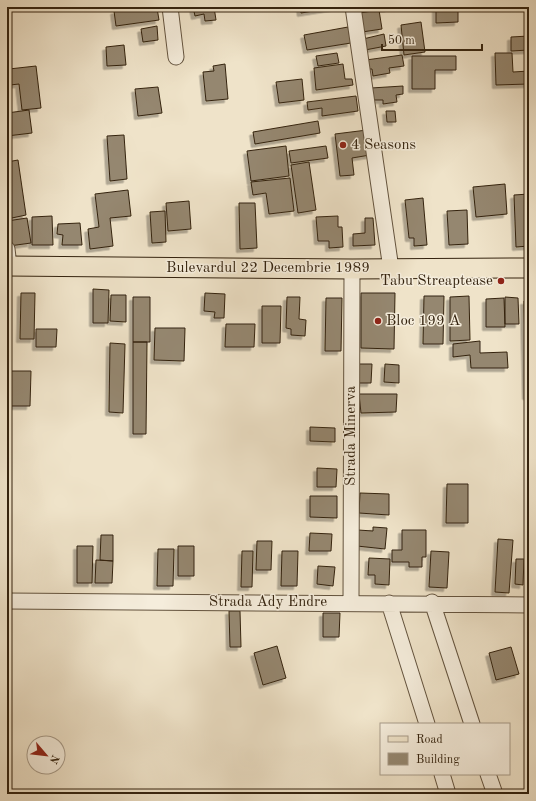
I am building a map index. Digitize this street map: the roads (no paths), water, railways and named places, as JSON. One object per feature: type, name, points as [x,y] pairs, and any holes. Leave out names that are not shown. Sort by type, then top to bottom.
[{"type":"main road","name":"Bulevardul 22 Decembrie 1989","points":[[8,260],[352,269],[529,268]]},
{"type":"street","points":[[170,7],[176,57]]},
{"type":"street","points":[[353,7],[391,269]]},
{"type":"street","name":"Strada Minerva","points":[[351,602],[352,269]]},
{"type":"street","name":"Strada Ady Endre","points":[[7,600],[389,603],[432,602],[529,604]]},
{"type":"street","points":[[432,602],[472,723]]},
{"type":"street","points":[[389,603],[427,723]]},
{"type":"street","points":[[442,775],[448,794]]},
{"type":"street","points":[[488,775],[495,794]]},
{"type":"place","name":"4 Seasons","points":[[343,145]]},
{"type":"place","name":"Tabu Streaptease","points":[[501,281]]},
{"type":"place","name":"Bloc 199 A","points":[[378,321]]}]
